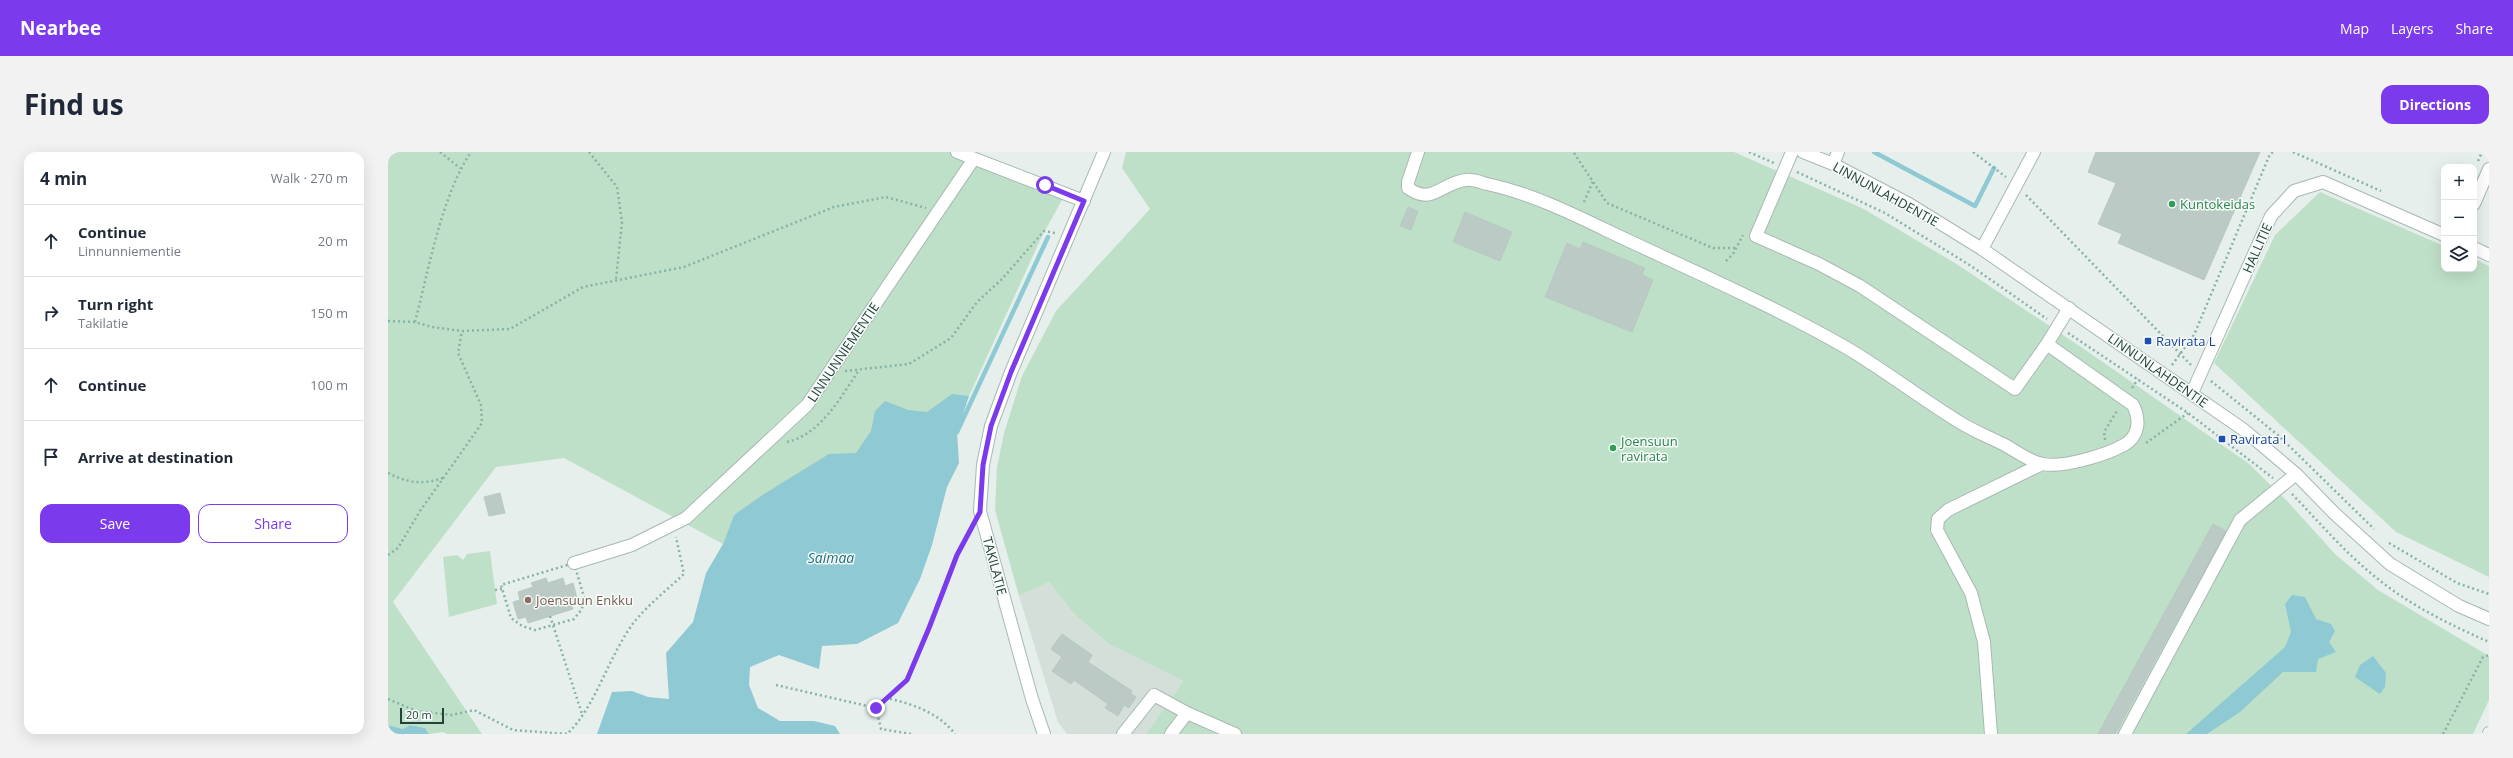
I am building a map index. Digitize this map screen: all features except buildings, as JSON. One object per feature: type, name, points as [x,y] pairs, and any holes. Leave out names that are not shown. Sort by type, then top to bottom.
[{"type":"street","points":[[957,152],[973,160],[1045,185],[1084,201]]},
{"type":"street","name":"TAKILATIE","points":[[1044,734],[1032,699],[980,512],[983,465],[991,426],[1011,372],[1104,152]]},
{"type":"street","points":[[1418,152],[1408,182],[1408,188],[1416,194],[1427,196],[1451,184],[1467,180],[1515,190],[1581,218],[1778,310],[1849,350],[1958,422],[2042,464]]},
{"type":"street","points":[[1792,152],[1756,236],[1819,264],[1860,286],[2015,389],[2047,344],[2069,308]]},
{"type":"street","name":"LINNUNLAHDENTIE","points":[[1803,152],[1833,164],[1909,204],[1982,249],[2069,308],[2244,430],[2296,474],[2334,514],[2390,564],[2459,606],[2489,619]]},
{"type":"street","points":[[1833,164],[1838,152]]},
{"type":"street","points":[[1982,249],[2034,152]]},
{"type":"street","name":"LINNUNNIEMENTIE","points":[[574,563],[632,545],[686,518],[807,405],[973,160]]},
{"type":"street","points":[[2476,200],[2489,169]]},
{"type":"street","name":"HALLITIE","points":[[2192,393],[2271,216],[2294,191],[2323,182],[2441,234]]},
{"type":"street","points":[[2477,249],[2489,254]]},
{"type":"street","points":[[1991,734],[1984,642],[1971,593],[1937,530],[1938,519],[1948,510],[2042,464],[2060,464],[2108,452],[2125,444],[2137,431],[2138,416],[2134,405],[2047,344]]},
{"type":"street","points":[[2125,734],[2240,520],[2296,474]]},
{"type":"street","points":[[1123,734],[1154,695],[1187,713],[1235,734]]},
{"type":"street","points":[[1171,734],[1187,713]]},
{"type":"path","points":[[440,152],[460,168]]},
{"type":"path","points":[[415,322],[436,239],[460,168],[471,152]]},
{"type":"path","points":[[589,152],[617,187],[622,222],[616,279]]},
{"type":"path","points":[[1973,152],[2016,185],[2181,356],[2279,436],[2376,531]]},
{"type":"path","points":[[2151,388],[2181,356],[2194,335],[2270,154],[2273,152]]},
{"type":"path","points":[[2292,152],[2386,194]]},
{"type":"path","points":[[1574,153],[1607,203],[1713,248],[1737,248]]},
{"type":"path","points":[[1584,202],[1592,181]]},
{"type":"path","points":[[388,321],[415,322],[432,327],[462,331],[510,328],[583,287],[616,279],[684,267],[834,207],[886,197],[938,211]]},
{"type":"path","points":[[829,373],[908,364],[951,338],[977,302],[1002,279],[1044,231],[1068,238]]},
{"type":"path","points":[[1726,261],[1733,254]]},
{"type":"path","points":[[388,555],[398,548],[420,511],[482,423],[481,405],[458,353],[462,331]]},
{"type":"path","points":[[785,443],[801,439],[834,408],[859,370]]},
{"type":"path","points":[[2108,452],[2104,432],[2138,379]]},
{"type":"path","points":[[388,473],[400,479],[426,484],[443,478]]},
{"type":"path","points":[[876,708],[907,680],[957,555],[980,512]]},
{"type":"path","points":[[388,699],[416,711],[452,715],[474,710],[513,730],[567,734],[578,723],[612,658],[635,621],[684,574],[674,524]]},
{"type":"path","points":[[2387,542],[2457,583],[2489,594]]},
{"type":"path","points":[[574,563],[584,597],[582,609],[574,619],[535,630],[522,626],[511,618],[502,589],[501,585],[574,563]]},
{"type":"path","points":[[495,590],[502,589]]},
{"type":"path","points":[[550,616],[582,714]]},
{"type":"path","points":[[2443,734],[2483,656],[2489,655]]},
{"type":"path","points":[[776,685],[876,708]]},
{"type":"path","points":[[887,698],[916,705],[948,725],[955,734]]},
{"type":"path","points":[[876,708],[881,729],[911,734]]},
{"type":"shaded area","points":[[1049,582],[1074,614],[1109,644],[1183,681],[1146,734],[1067,734],[1058,722],[1019,596]]},
{"type":"green space","points":[[388,152],[950,152],[1063,198],[1042,236],[969,396],[943,415],[734,515],[723,544],[564,458],[496,467],[393,602],[482,734],[447,734],[443,732],[429,734],[425,728],[410,725],[403,729],[388,725]]},
{"type":"green space","name":"Joensuun ravirata","points":[[1126,152],[1734,152],[1862,208],[1955,263],[2087,351],[2248,463],[2288,502],[2335,554],[2378,590],[2489,656],[2489,700],[2473,734],[1146,734],[1183,681],[1109,644],[1074,614],[1049,582],[1019,596],[995,510],[997,467],[1004,433],[1022,376],[1056,311],[1150,209],[1122,168]]},
{"type":"green space","points":[[2320,192],[2441,245],[2441,272],[2477,272],[2477,260],[2489,266],[2489,577],[2396,532],[2214,363],[2275,235]]},
{"type":"green space","points":[[490,551],[497,604],[449,617],[443,557],[457,555],[463,560],[467,554]]},
{"type":"water","name":"Saimaa","points":[[952,394],[969,396],[957,432],[959,463],[947,487],[932,545],[920,579],[898,623],[857,644],[822,646],[819,669],[779,655],[750,667],[749,685],[758,708],[780,721],[814,721],[835,726],[840,734],[597,734],[612,692],[632,691],[648,697],[669,699],[666,653],[693,622],[706,573],[723,544],[734,515],[764,494],[829,454],[856,453],[871,431],[875,411],[885,401],[908,410],[927,412]]},
{"type":"water","points":[[2292,595],[2305,597],[2316,619],[2331,624],[2335,631],[2329,642],[2336,652],[2318,659],[2316,672],[2283,672],[2240,712],[2207,734],[2186,734],[2285,647],[2291,632],[2285,604]]},
{"type":"water","points":[[2373,656],[2386,673],[2385,687],[2380,694],[2355,677],[2360,665]]},
{"type":"water","points":[[388,725],[403,729],[410,725],[425,728],[429,734],[388,734]]},
{"type":"waterway","points":[[1874,152],[1975,206],[1994,168]]},
{"type":"waterway","points":[[957,432],[1048,237]]},
{"type":"place","name":"Kuntokeidas","points":[[2172,204]]},
{"type":"place","name":"Ravirata L","points":[[2148,341]]},
{"type":"place","name":"Ravirata I","points":[[2222,439]]},
{"type":"place","name":"Joensuun ravirata","points":[[1613,448]]},
{"type":"place","name":"Joensuun Enkku","points":[[528,600]]},
{"type":"route","points":[[876,708],[907,680],[957,555],[980,512],[983,465],[991,426],[1011,372],[1084,201],[1045,185]]}]
